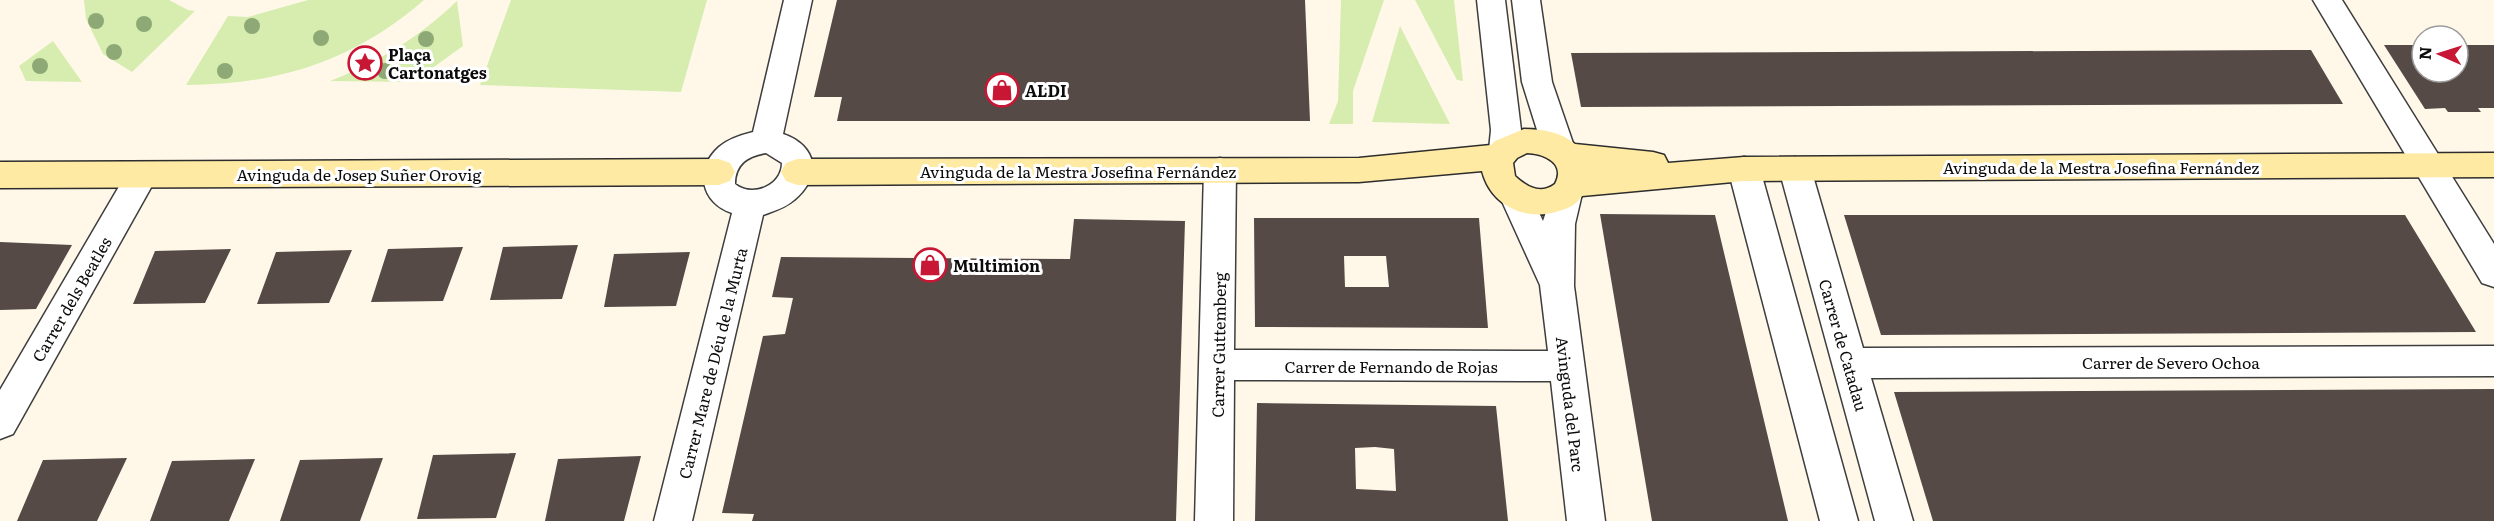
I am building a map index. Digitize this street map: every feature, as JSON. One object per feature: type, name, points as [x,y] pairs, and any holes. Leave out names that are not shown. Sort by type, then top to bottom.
[{"type":"street","points":[[765,141],[798,0]]},
{"type":"street","points":[[1491,0],[1506,130],[1505,172],[1526,201],[1548,202],[1559,200],[1566,171],[1537,82],[1526,0]]},
{"type":"street","points":[[2327,0],[2494,273]]},
{"type":"street","points":[[765,141],[780,144],[791,150],[797,160],[797,172],[791,184],[780,194],[765,201],[750,204],[735,201],[724,194],[718,184],[719,172],[725,160],[736,150],[765,141]]},
{"type":"street","points":[[1505,172],[1514,144],[1537,141],[1566,171]]},
{"type":"street","name":"Avinguda de la Mestra Josefina Fernández","points":[[1566,171],[1606,183],[1708,170],[1744,169],[2494,165]]},
{"type":"street","points":[[1744,169],[1839,521]]},
{"type":"street","name":"Carrer de Catadau","points":[[1795,169],[1893,521]]},
{"type":"street","name":"Carrer Guttemberg","points":[[1214,521],[1220,170]]},
{"type":"street","name":"Avinguda de la Mestra Josefina Fernández","points":[[797,172],[1359,170],[1505,172]]},
{"type":"street","name":"Avinguda del Parc","points":[[1566,171],[1559,224],[1557,286],[1565,366],[1586,521]]},
{"type":"street","name":"Avinguda de Josep Suñer Orovig","points":[[0,175],[719,172]]},
{"type":"street","name":"Avinguda del Parc","points":[[1505,172],[1557,286]]},
{"type":"street","name":"Carrer dels Beatles","points":[[0,423],[142,175]]},
{"type":"street","name":"Carrer Mare de Déu de la Murta","points":[[673,521],[750,204]]},
{"type":"street","name":"Carrer de Severo Ochoa","points":[[1848,363],[2494,361]]},
{"type":"street","name":"Carrer de Fernando de Rojas","points":[[1217,365],[1565,366]]},
{"type":"green space","points":[[84,0],[169,0],[188,10],[195,11],[132,72],[103,54],[86,19]]},
{"type":"green space","points":[[308,0],[424,0],[370,39],[342,54],[313,65],[252,80],[186,85],[228,16],[248,17]]},
{"type":"green space","points":[[511,0],[707,0],[681,92],[480,85]]},
{"type":"green space","points":[[1341,0],[1384,0],[1353,91],[1353,124],[1329,124],[1338,101]]},
{"type":"green space","points":[[1415,0],[1454,0],[1463,81],[1457,80]]},
{"type":"green space","points":[[457,1],[463,46],[413,82],[330,81],[365,66],[397,48]]},
{"type":"green space","points":[[1400,26],[1450,124],[1372,122]]},
{"type":"green space","points":[[53,41],[82,82],[26,81],[19,66]]},
{"type":"building","points":[[837,0],[1305,0],[1310,121],[837,121],[842,97],[814,97]]},
{"type":"building","points":[[2384,45],[2410,45],[2410,84],[2470,84],[2470,45],[2494,45],[2494,108],[2478,108],[2481,112],[2448,112],[2445,108],[2425,109]]},
{"type":"building","points":[[2311,50],[2343,104],[1581,107],[1571,53]]},
{"type":"building","points":[[1600,214],[1715,215],[1788,521],[1652,521]]},
{"type":"building","points":[[1844,215],[2405,215],[2476,332],[1881,335]]},
{"type":"building","points":[[1254,218],[1479,218],[1488,328],[1255,327]],"holes":[[[1344,256],[1386,256],[1389,287],[1345,287]]]},
{"type":"building","points":[[1074,219],[1185,221],[1176,521],[752,521],[754,514],[722,513],[763,336],[785,334],[793,298],[772,297],[781,257],[1070,259]]},
{"type":"building","points":[[0,242],[72,245],[36,309],[0,310]]},
{"type":"building","points":[[578,245],[562,299],[490,300],[503,247]]},
{"type":"building","points":[[463,247],[443,301],[371,302],[388,249]]},
{"type":"building","points":[[231,249],[205,303],[133,304],[155,251]]},
{"type":"building","points":[[352,250],[329,303],[257,304],[276,252]]},
{"type":"building","points":[[690,252],[676,306],[604,307],[614,254]]},
{"type":"building","points":[[2494,389],[2494,521],[1933,521],[1894,392]]},
{"type":"building","points":[[1257,403],[1496,406],[1508,521],[1255,521]],"holes":[[[1355,448],[1394,449],[1396,491],[1356,489]]]},
{"type":"building","points":[[516,453],[496,518],[417,519],[433,455]]},
{"type":"building","points":[[641,456],[624,521],[545,521],[558,459]]},
{"type":"building","points":[[127,458],[97,521],[17,521],[43,460]]},
{"type":"building","points":[[383,458],[360,521],[280,521],[300,460]]},
{"type":"building","points":[[255,459],[229,521],[150,521],[172,461]]},
{"type":"place","name":"Plaça Cartonatges","points":[[365,63]]},
{"type":"place","name":"ALDI","points":[[1002,90]]},
{"type":"place","name":"Multimion","points":[[930,265]]}]
